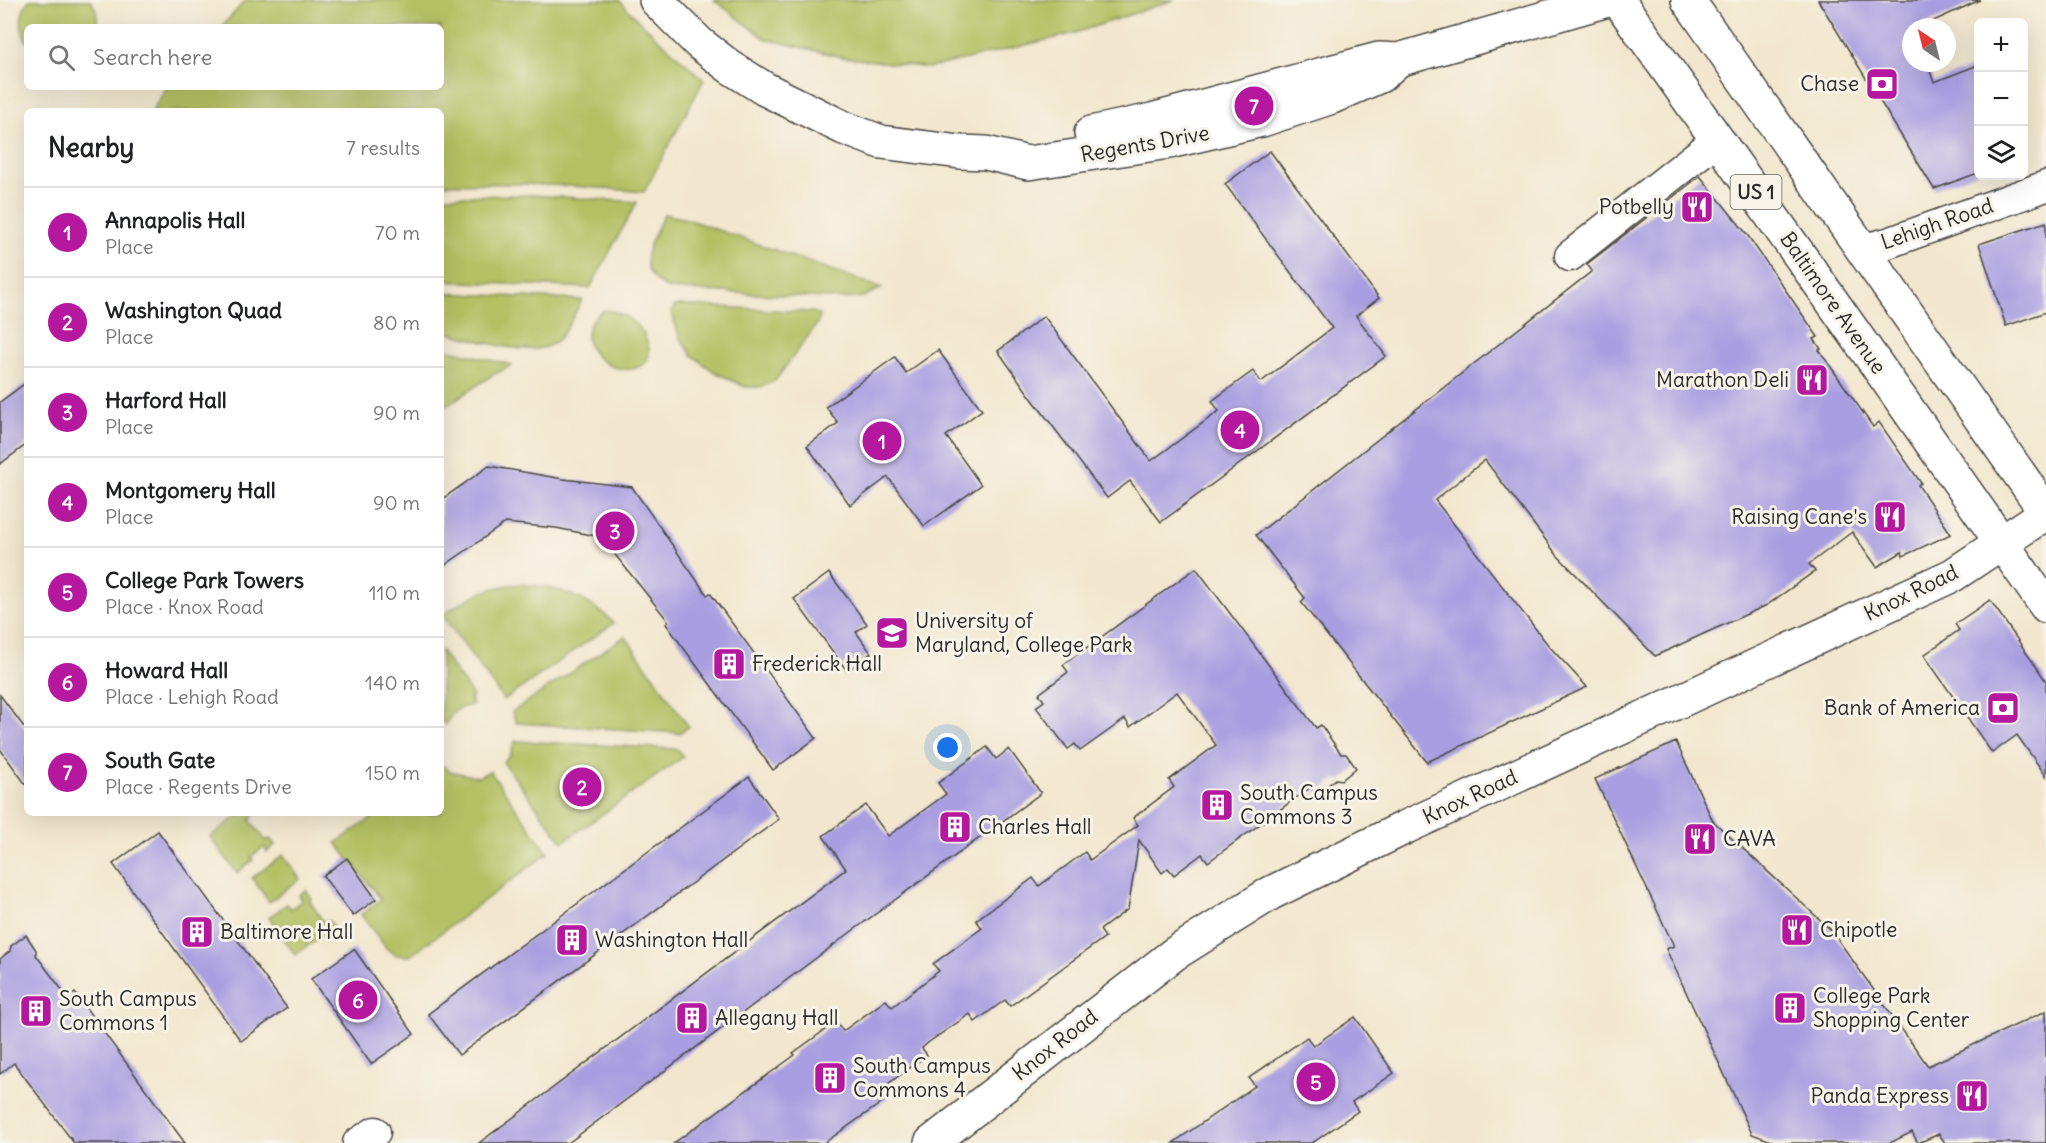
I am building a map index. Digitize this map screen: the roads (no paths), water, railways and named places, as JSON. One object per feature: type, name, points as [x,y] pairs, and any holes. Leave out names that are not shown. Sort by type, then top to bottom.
[{"type":"street","name":"Regents Drive","points":[[656,0],[699,43],[730,67],[765,89],[844,128],[881,142],[986,153],[1104,131],[1379,59],[1398,60],[1608,0]]},
{"type":"street","name":"Baltimore Avenue","points":[[1618,0],[2046,606]]},
{"type":"street","name":"US 1","points":[[1688,0],[2046,512]]},
{"type":"street","points":[[1570,256],[1718,139]]},
{"type":"street","name":"Lehigh Road","points":[[1863,249],[1888,243],[2046,186]]},
{"type":"street","name":"Knox Road","points":[[931,1143],[1174,954],[1271,893],[1406,827],[1953,575],[2046,512]]},
{"type":"place","name":"Chase","points":[[1882,84]]},
{"type":"place","name":"South Gate","points":[[1254,106]]},
{"type":"place","name":"Potbelly","points":[[1697,207]]},
{"type":"place","name":"Marathon Deli","points":[[1812,380]]},
{"type":"place","name":"Montgomery Hall","points":[[1240,430]]},
{"type":"place","name":"Annapolis Hall","points":[[882,441]]},
{"type":"place","name":"Raising Cane's","points":[[1890,517]]},
{"type":"place","name":"Harford Hall","points":[[615,531]]},
{"type":"place","name":"University of Maryland, College Park","points":[[892,633]]},
{"type":"place","name":"Frederick Hall","points":[[729,664]]},
{"type":"place","name":"Bank of America","points":[[2003,708]]},
{"type":"place","name":"Washington Quad","points":[[582,787]]},
{"type":"place","name":"South Campus Commons 3","points":[[1217,805]]},
{"type":"place","name":"Charles Hall","points":[[955,827]]},
{"type":"place","name":"CAVA","points":[[1700,839]]},
{"type":"place","name":"Chipotle","points":[[1797,930]]},
{"type":"place","name":"Baltimore Hall","points":[[197,932]]},
{"type":"place","name":"Washington Hall","points":[[572,940]]},
{"type":"place","name":"Howard Hall","points":[[358,1000]]},
{"type":"place","name":"College Park Shopping Center","points":[[1790,1008]]},
{"type":"place","name":"South Campus Commons 1","points":[[36,1011]]},
{"type":"place","name":"Allegany Hall","points":[[692,1018]]},
{"type":"place","name":"South Campus Commons 4","points":[[830,1078]]},
{"type":"place","name":"College Park Towers","points":[[1316,1082]]},
{"type":"place","name":"Panda Express","points":[[1972,1096]]}]
